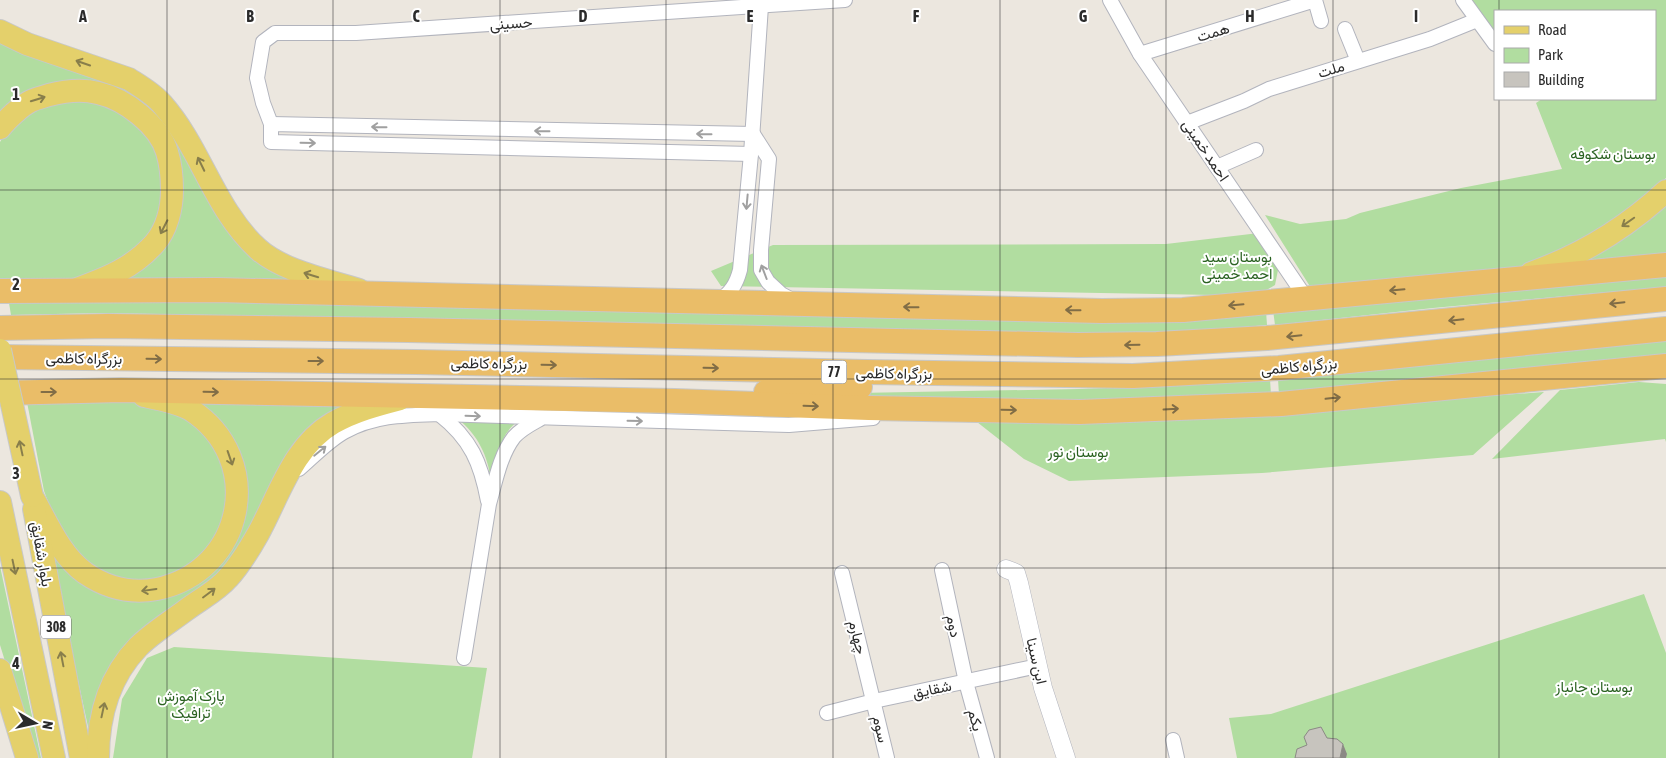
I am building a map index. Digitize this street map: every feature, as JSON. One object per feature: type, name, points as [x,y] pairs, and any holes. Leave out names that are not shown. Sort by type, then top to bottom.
[{"type":"highway","points":[[0,291],[217,290],[1102,311],[1183,310],[1666,265]]},
{"type":"highway","name":"بزرگراه کاظمی","points":[[0,328],[108,326],[408,330],[1068,345],[1157,344],[1267,338],[1666,299]]},
{"type":"highway","name":"بزرگراه کاظمی","points":[[0,358],[416,362],[1133,376],[1279,368],[1666,329]]},
{"type":"highway","points":[[0,393],[121,390],[675,401],[869,408],[1080,412],[1262,405],[1666,366]]},
{"type":"highway","points":[[675,401],[793,389],[905,386],[973,374]]},
{"type":"main road","points":[[0,31],[28,44],[129,79],[142,87],[161,102],[179,125],[199,159],[214,191],[236,224],[259,250],[300,272],[374,295]]},
{"type":"main road","points":[[0,128],[4,122],[30,101],[62,92],[82,91],[99,93],[126,105],[147,119],[167,151],[172,174],[172,198],[168,219],[156,242],[140,258],[110,277],[74,290]]},
{"type":"main road","points":[[1516,279],[1556,264],[1588,248],[1635,218],[1666,191]]},
{"type":"main road","name":"بلوار شقایق","points":[[0,350],[32,496],[81,758]]},
{"type":"main road","points":[[1621,371],[1666,375]]},
{"type":"main road","points":[[32,496],[67,556],[84,573],[101,583],[125,591],[146,591],[167,587],[185,580],[208,564],[223,545],[234,518],[238,486],[230,455],[219,436],[190,409],[171,402],[121,390]]},
{"type":"main road","points":[[98,758],[98,738],[105,702],[122,666],[138,646],[226,580],[246,556],[283,483],[304,450],[319,433],[332,423],[356,412],[409,396]]},
{"type":"main road","name":"بلوار شقایق","points":[[0,502],[54,758]]},
{"type":"main road","points":[[0,671],[27,758]]},
{"type":"street","name":"حسینی","points":[[751,154],[272,142],[271,124],[263,103],[257,78],[263,42],[275,33],[356,33],[845,0]]},
{"type":"street","name":"احمد خمینی","points":[[1110,0],[1140,54],[1306,298]]},
{"type":"street","points":[[1315,0],[1321,21]]},
{"type":"street","name":"همت","points":[[1140,54],[1315,0]]},
{"type":"street","points":[[1463,0],[1494,43]]},
{"type":"street","points":[[718,302],[736,284],[740,270],[753,134],[762,6]]},
{"type":"street","name":"ملت","points":[[1187,123],[1244,101],[1269,89],[1430,39],[1477,20]]},
{"type":"street","points":[[1345,29],[1358,61]]},
{"type":"street","points":[[271,124],[753,134]]},
{"type":"street","points":[[753,134],[769,159],[761,270],[768,282],[799,304]]},
{"type":"street","points":[[1217,167],[1256,150]]},
{"type":"street","points":[[283,483],[343,432],[370,420],[399,416],[439,414],[789,425],[978,410]]},
{"type":"street","points":[[439,414],[455,427],[467,442],[478,462],[485,483],[488,504]]},
{"type":"street","points":[[464,658],[488,504],[503,460],[514,438],[525,428],[542,418]]},
{"type":"street","name":"ابن سینا","points":[[1006,569],[1016,573],[1043,688],[1066,758]]},
{"type":"street","name":"دوم","points":[[942,570],[966,682]]},
{"type":"street","name":"چهارم","points":[[842,573],[874,701]]},
{"type":"street","name":"شقایق","points":[[827,713],[1038,666]]},
{"type":"street","name":"یکم","points":[[966,682],[987,758]]},
{"type":"street","name":"سوم","points":[[874,701],[888,758]]},
{"type":"street","points":[[1173,740],[1177,758]]},
{"type":"green space","name":"بوستان شکوفه","points":[[1469,0],[1666,0],[1666,178],[1641,202],[1582,242],[1520,268],[1311,288],[1265,215],[1300,224],[1346,219],[1360,213],[1461,188],[1562,169],[1536,103],[1540,100],[1656,100],[1656,10],[1494,10],[1494,33]]},
{"type":"green space","points":[[0,40],[109,79],[157,110],[211,203],[309,283],[126,280],[139,271],[177,157],[101,86],[0,113]]},
{"type":"green space","points":[[86,99],[133,119],[151,141],[161,163],[161,212],[152,235],[135,252],[81,278],[55,281],[0,279],[0,142],[5,134],[43,105]]},
{"type":"green space","points":[[1666,199],[1666,257],[1576,265]]},
{"type":"green space","name":"بوستان سید احمد خمینی","points":[[1259,233],[1279,265],[1275,285],[1263,292],[1214,295],[721,286],[711,271],[773,245],[1166,244]]},
{"type":"green space","points":[[1666,271],[1666,287],[1433,308],[1275,325],[1273,310]]},
{"type":"green space","points":[[8,297],[1266,311],[1267,325],[1187,332],[1115,334],[337,317],[100,313],[11,315]]},
{"type":"green space","points":[[1666,341],[1666,356],[1279,395],[1278,379]]},
{"type":"green space","points":[[1270,379],[1271,395],[1161,402],[870,398],[857,393],[1079,389],[1213,384]]},
{"type":"green space","points":[[1639,382],[1666,384],[1666,442],[1665,439],[1492,459],[1560,390]]},
{"type":"green space","name":"بوستان نور","points":[[1544,392],[1473,455],[1262,473],[1069,481],[1024,459],[977,422],[1264,413]]},
{"type":"green space","points":[[185,400],[360,404],[328,415],[232,563],[139,636],[93,750],[47,536],[83,582],[189,586],[245,488]]},
{"type":"green space","points":[[134,401],[157,404],[201,427],[219,452],[229,487],[222,528],[198,560],[163,578],[133,582],[101,573],[84,562],[55,520],[44,491],[27,402]]},
{"type":"green space","points":[[458,419],[518,421],[512,426],[503,440],[491,481],[485,455],[481,447],[471,432]]},
{"type":"green space","points":[[0,566],[41,758],[35,758],[0,645]]},
{"type":"green space","name":"بوستان جانباز","points":[[1644,594],[1666,653],[1666,758],[1237,758],[1229,718],[1271,714]]},
{"type":"green space","name":"پارک آموزش ترافیک","points":[[174,647],[487,668],[472,758],[113,758],[122,699],[147,658]]},
{"type":"building","points":[[1321,727],[1327,738],[1337,739],[1343,744],[1340,758],[1295,758],[1297,749],[1307,745],[1304,737],[1309,730]]}]
